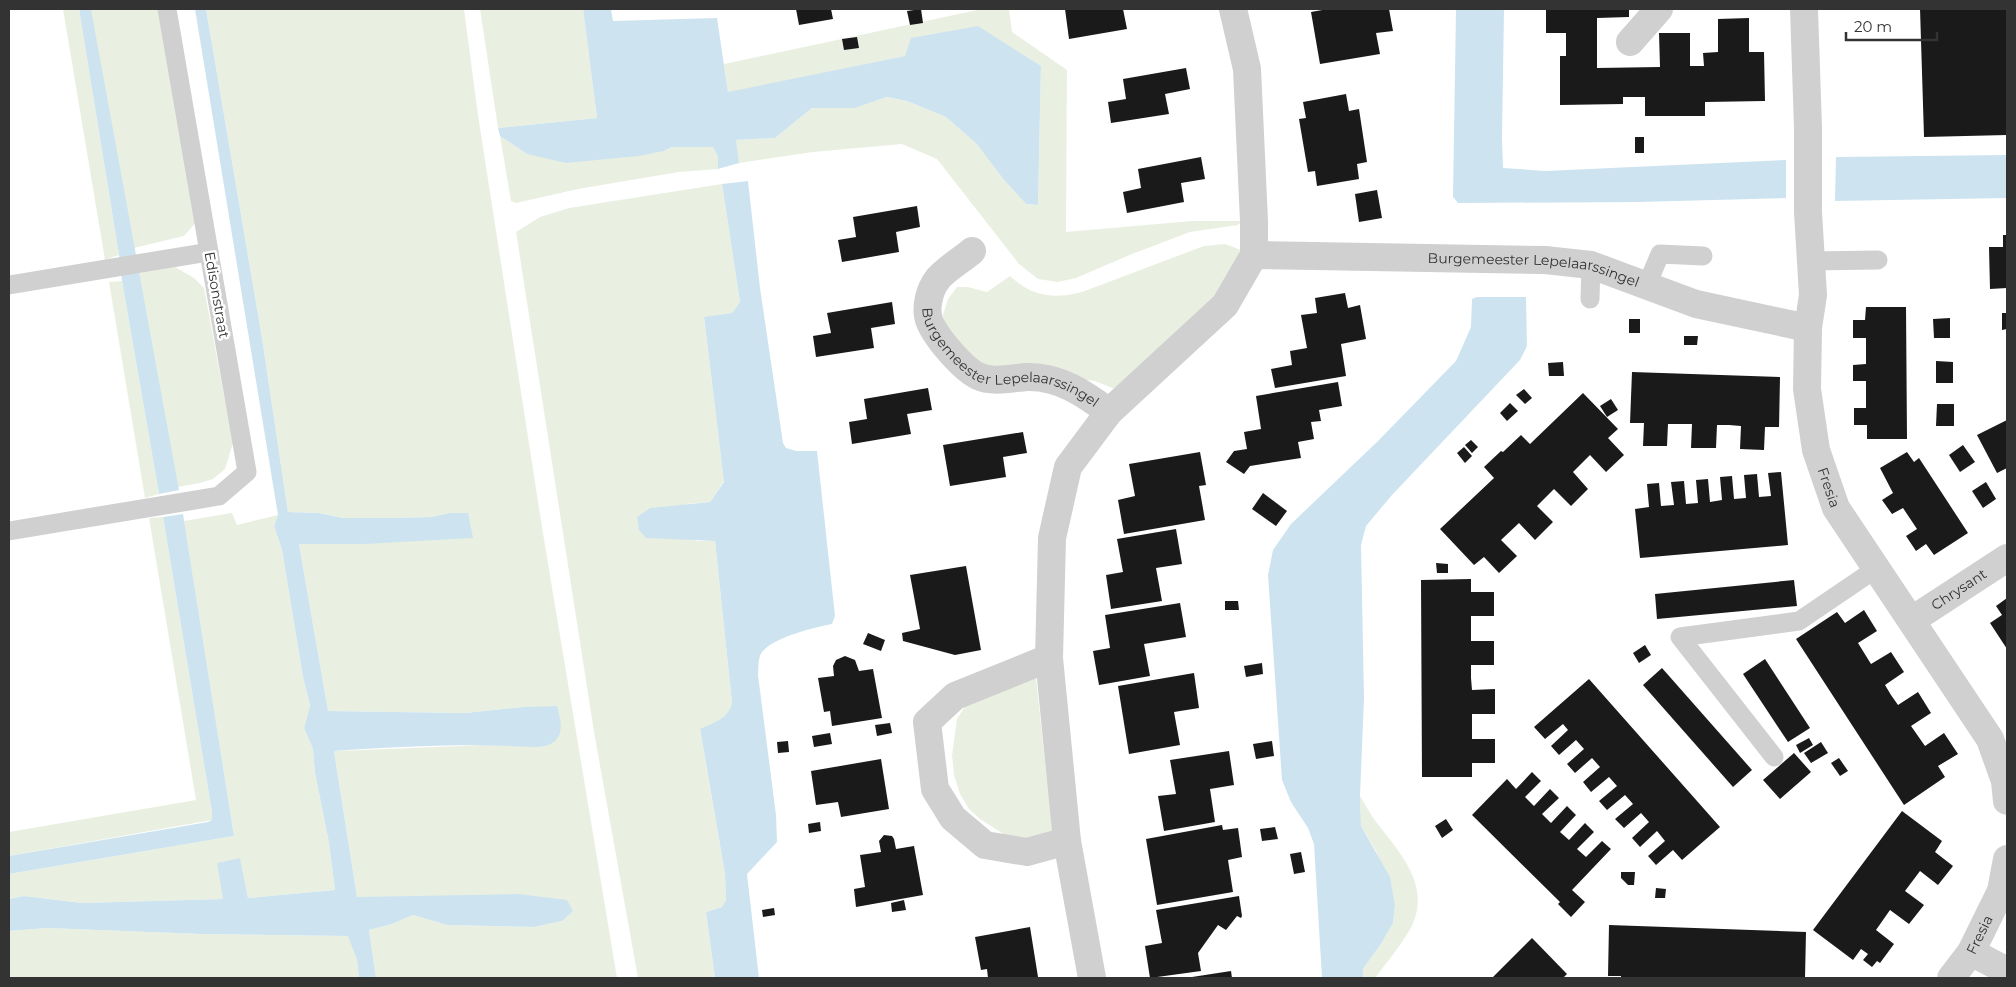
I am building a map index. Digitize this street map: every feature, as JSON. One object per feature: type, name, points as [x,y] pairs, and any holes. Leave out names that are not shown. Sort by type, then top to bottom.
[{"type":"street","points":[[1233,9],[1247,69],[1254,255]]},
{"type":"street","points":[[1630,42],[1659,9]]},
{"type":"street","name":"Fresia","points":[[1804,9],[1808,128],[1808,212],[1813,295],[1808,328],[1807,389],[1816,450],[1836,508],[1990,739],[2005,781],[2007,801]]},
{"type":"street","name":"Burgemeester Lepelaarssingel","points":[[972,251],[937,279],[928,300],[928,317],[941,341],[964,365],[978,376],[996,380],[1029,377],[1061,382],[1084,393],[1109,412]]},
{"type":"street","name":"Burgemeester Lepelaarssingel","points":[[1092,978],[1067,841],[1049,658],[1052,538],[1068,467],[1109,412],[1225,305],[1254,255],[1545,260],[1591,265],[1696,304],[1808,328]]},
{"type":"street","name":"Chrysant","points":[[1912,620],[2007,558]]},
{"type":"street","points":[[1049,658],[955,696],[927,722],[936,789],[953,818],[985,845],[1027,852],[1067,841]]},
{"type":"street","name":"Fresia","points":[[1951,978],[1971,952],[2001,891],[2007,858]]},
{"type":"street","points":[[1971,952],[2007,971]]},
{"type":"lane","name":"Edisonstraat","points":[[9,531],[219,496],[248,472],[167,9]]},
{"type":"lane","points":[[9,285],[209,252]]},
{"type":"lane","points":[[1647,285],[1660,254],[1703,256]]},
{"type":"lane","points":[[1810,261],[1878,260]]},
{"type":"lane","points":[[1590,299],[1591,265]]},
{"type":"lane","points":[[1774,757],[1680,637],[1799,621],[1877,568]]},
{"type":"green space","points":[[63,9],[79,9],[119,255],[105,260]]},
{"type":"green space","points":[[90,9],[160,9],[198,220],[184,236],[134,248]]},
{"type":"green space","points":[[206,9],[464,9],[478,115],[542,527],[617,978],[376,978],[369,930],[392,924],[413,915],[447,925],[534,927],[562,921],[396,898],[357,897],[334,751],[488,745],[543,746],[523,707],[465,713],[328,711],[299,544],[365,544],[450,513],[431,517],[343,518],[319,513],[288,512],[262,338]]},
{"type":"green space","points":[[480,9],[583,9],[597,118],[498,128]]},
{"type":"green space","points":[[982,9],[1009,9],[1012,32],[1067,70],[1066,232],[1192,221],[1243,221],[1238,225],[1190,232],[1076,278],[1058,282],[1038,279],[1019,264],[937,159],[902,144],[813,152],[739,163],[735,140],[775,138],[812,108],[855,108],[887,97],[907,101],[946,117],[978,144],[1004,180],[1026,204],[1038,205],[1041,66],[905,56],[728,93],[724,64]]},
{"type":"green space","points":[[500,136],[527,154],[664,151],[672,147],[713,147],[718,157],[718,169],[679,172],[578,189],[516,203],[511,201]]},
{"type":"green space","points":[[722,184],[740,302],[732,313],[704,318],[724,481],[710,502],[686,504],[678,538],[715,541],[732,703],[724,717],[700,730],[725,874],[726,900],[722,907],[706,912],[715,978],[638,978],[594,732],[516,232],[540,217],[569,208]]},
{"type":"green space","points":[[1225,244],[1241,250],[1240,282],[1117,390],[1095,381],[1000,370],[974,361],[946,333],[943,315],[948,299],[957,287],[968,287],[987,292],[1010,276],[1018,283],[1035,292],[1053,296],[1072,294],[1082,292],[1204,246]]},
{"type":"green space","points":[[175,267],[194,278],[204,288],[233,443],[225,469],[213,479],[178,487],[139,273]]},
{"type":"green space","points":[[122,281],[159,494],[145,498],[109,282]]},
{"type":"green space","points":[[232,513],[237,525],[278,515],[274,526],[282,550],[303,677],[310,707],[304,728],[313,749],[315,773],[329,843],[335,890],[248,898],[240,859],[224,899],[82,903],[24,896],[9,899],[9,874],[234,836],[184,521]]},
{"type":"green space","points":[[163,517],[212,820],[9,856],[9,832],[196,800],[149,518]]},
{"type":"green space","points":[[1036,678],[1047,780],[1056,840],[1008,837],[980,819],[969,809],[960,794],[954,775],[952,755],[957,719],[969,700]]},
{"type":"green space","points":[[1360,796],[1410,869],[1418,897],[1417,912],[1411,928],[1375,978],[1363,978],[1363,969],[1393,923],[1395,906],[1376,851],[1361,826]]},
{"type":"green space","points":[[47,928],[200,934],[349,936],[357,960],[359,978],[9,978],[9,931]]},
{"type":"water","points":[[79,9],[91,9],[179,490],[159,494],[122,281]]},
{"type":"water","points":[[195,9],[206,9],[262,338],[288,512],[319,513],[343,518],[431,517],[450,513],[468,513],[473,538],[365,544],[299,544],[328,711],[465,713],[523,707],[557,706],[560,720],[560,734],[554,742],[545,746],[400,747],[334,751],[357,897],[519,894],[567,900],[573,911],[562,921],[534,927],[447,925],[413,915],[392,924],[369,930],[376,978],[359,978],[357,960],[348,936],[200,934],[47,928],[9,931],[9,899],[24,896],[82,903],[223,899],[217,863],[240,858],[248,898],[335,890],[329,843],[315,773],[313,749],[304,728],[310,706],[303,677],[282,550],[274,526],[278,515]]},
{"type":"water","points":[[583,9],[611,9],[613,21],[717,18],[728,92],[905,56],[911,38],[978,26],[1041,66],[1038,205],[1026,204],[1004,180],[977,144],[946,117],[907,101],[887,97],[855,108],[812,108],[775,138],[736,140],[739,163],[718,169],[718,157],[713,147],[672,147],[664,151],[639,156],[566,163],[527,154],[500,136],[498,128],[597,118]]},
{"type":"water","points":[[1456,9],[1504,9],[1503,168],[1546,171],[1786,160],[1786,198],[1639,202],[1458,203],[1453,197]]},
{"type":"water","points":[[2007,155],[2007,198],[1835,201],[1836,157]]},
{"type":"water","points":[[748,181],[760,288],[783,443],[786,448],[796,451],[817,451],[835,616],[832,624],[806,630],[778,640],[762,651],[760,657],[758,675],[776,815],[777,842],[747,874],[759,978],[715,978],[706,912],[722,907],[726,900],[725,874],[700,729],[724,717],[732,703],[715,541],[646,538],[639,530],[637,517],[650,508],[710,502],[724,482],[704,317],[732,313],[740,302],[722,184]]},
{"type":"water","points":[[1477,297],[1526,297],[1527,346],[1520,360],[1392,495],[1366,526],[1361,545],[1364,698],[1360,796],[1361,826],[1390,877],[1395,906],[1393,923],[1363,969],[1363,978],[1322,978],[1314,844],[1308,828],[1291,802],[1282,780],[1268,575],[1273,550],[1291,524],[1378,441],[1456,361],[1471,327],[1472,299]]},
{"type":"water","points":[[183,514],[234,836],[9,874],[9,856],[212,820],[163,517]]},
{"type":"building","points":[[796,9],[831,9],[833,19],[799,25]]},
{"type":"building","points":[[921,9],[923,23],[910,25],[907,11]]},
{"type":"building","points":[[1065,9],[1123,9],[1127,29],[1069,39]]},
{"type":"building","points":[[1328,9],[1389,9],[1393,31],[1376,33],[1380,54],[1320,64],[1311,12]]},
{"type":"building","points":[[1546,9],[1629,9],[1629,17],[1597,18],[1597,68],[1660,67],[1659,33],[1690,33],[1690,66],[1704,66],[1703,53],[1718,52],[1718,19],[1749,18],[1749,52],[1764,52],[1765,101],[1705,102],[1705,116],[1645,116],[1645,97],[1623,97],[1623,104],[1560,105],[1560,56],[1566,56],[1566,33],[1546,33]]},
{"type":"building","points":[[1920,9],[2007,9],[2007,135],[1924,137]]},
{"type":"building","points":[[857,37],[859,48],[844,50],[842,39]]},
{"type":"building","points":[[1186,68],[1190,89],[1165,94],[1169,114],[1111,123],[1108,102],[1126,99],[1123,79]]},
{"type":"building","points":[[1346,94],[1349,111],[1359,109],[1367,162],[1357,164],[1359,179],[1317,186],[1315,171],[1308,172],[1299,119],[1306,118],[1303,102]]},
{"type":"building","points":[[1635,137],[1644,137],[1644,153],[1635,153]]},
{"type":"building","points":[[1201,157],[1205,179],[1181,183],[1184,202],[1127,213],[1123,192],[1141,188],[1138,169]]},
{"type":"building","points":[[1377,190],[1382,218],[1359,222],[1355,194]]},
{"type":"building","points":[[917,206],[920,227],[896,232],[899,252],[842,262],[838,240],[856,237],[853,217]]},
{"type":"building","points":[[2003,235],[2007,235],[2007,288],[1990,289],[1989,247],[2003,247]]},
{"type":"building","points":[[1345,293],[1348,308],[1360,305],[1366,339],[1341,344],[1346,376],[1275,388],[1271,369],[1292,365],[1290,351],[1307,348],[1301,315],[1317,313],[1315,298]]},
{"type":"building","points":[[892,302],[895,324],[871,328],[874,348],[816,357],[813,336],[831,333],[827,313]]},
{"type":"building","points":[[1866,307],[1906,307],[1907,439],[1867,439],[1867,425],[1854,425],[1854,408],[1866,408],[1866,381],[1853,381],[1853,365],[1866,364],[1866,338],[1853,338],[1853,320],[1865,320]]},
{"type":"building","points":[[2002,313],[2007,313],[2007,329],[2002,330]]},
{"type":"building","points":[[1950,318],[1950,338],[1934,338],[1933,319]]},
{"type":"building","points":[[1629,319],[1640,319],[1640,333],[1629,333]]},
{"type":"building","points":[[1684,336],[1698,336],[1697,345],[1684,345]]},
{"type":"building","points":[[1936,361],[1953,362],[1953,383],[1936,383]]},
{"type":"building","points":[[1563,362],[1564,376],[1549,376],[1548,363]]},
{"type":"building","points":[[1632,372],[1780,377],[1779,427],[1765,427],[1764,450],[1740,449],[1741,426],[1729,425],[1717,425],[1716,448],[1691,448],[1692,424],[1668,424],[1667,446],[1643,446],[1644,423],[1630,423]]},
{"type":"building","points":[[1338,382],[1342,406],[1319,410],[1321,421],[1311,422],[1314,439],[1298,442],[1301,458],[1250,466],[1244,474],[1226,462],[1234,451],[1247,449],[1244,432],[1261,429],[1256,396]]},
{"type":"building","points":[[928,388],[932,410],[907,414],[911,434],[852,444],[849,422],[867,419],[864,399]]},
{"type":"building","points":[[1524,389],[1532,398],[1525,404],[1516,395]]},
{"type":"building","points":[[1583,393],[1618,429],[1608,438],[1624,455],[1606,472],[1590,455],[1573,472],[1588,489],[1571,506],[1554,489],[1537,506],[1553,522],[1535,540],[1519,523],[1501,540],[1517,556],[1499,573],[1484,557],[1474,565],[1440,529],[1494,478],[1484,467],[1521,435],[1530,444]]},
{"type":"building","points":[[1611,399],[1618,410],[1607,417],[1600,406]]},
{"type":"building","points":[[1510,403],[1518,411],[1507,421],[1500,413]]},
{"type":"building","points":[[1937,404],[1954,404],[1954,426],[1936,426]]},
{"type":"building","points":[[2007,420],[2007,468],[1997,473],[1977,435]]},
{"type":"building","points":[[1023,432],[1027,453],[1003,457],[1006,477],[950,486],[943,445]]},
{"type":"building","points":[[1471,440],[1478,447],[1472,453],[1465,445]]},
{"type":"building","points":[[1963,445],[1975,462],[1960,472],[1949,455]]},
{"type":"building","points":[[1464,447],[1472,456],[1465,463],[1457,453]]},
{"type":"building","points":[[1200,452],[1206,485],[1199,486],[1205,520],[1124,534],[1118,500],[1135,496],[1129,464]]},
{"type":"building","points":[[1907,452],[1914,462],[1919,458],[1968,533],[1934,555],[1926,544],[1916,551],[1906,536],[1917,529],[1903,508],[1892,514],[1882,500],[1893,493],[1880,468]]},
{"type":"building","points":[[1781,472],[1788,545],[1640,558],[1635,509],[1649,507],[1647,484],[1659,483],[1661,506],[1674,505],[1671,482],[1684,481],[1686,504],[1698,503],[1696,480],[1708,479],[1710,502],[1722,500],[1720,477],[1732,476],[1734,499],[1746,498],[1744,475],[1757,474],[1759,497],[1771,496],[1768,473]]},
{"type":"building","points":[[1986,482],[1996,499],[1983,508],[1972,491]]},
{"type":"building","points":[[1263,493],[1287,511],[1276,526],[1252,509]]},
{"type":"building","points":[[1176,529],[1182,564],[1156,568],[1162,601],[1111,609],[1106,575],[1123,572],[1117,539]]},
{"type":"building","points":[[1436,563],[1448,564],[1448,573],[1437,573]]},
{"type":"building","points":[[966,566],[981,650],[955,655],[903,641],[902,633],[920,629],[910,575]]},
{"type":"building","points":[[1471,579],[1471,592],[1494,592],[1494,616],[1471,616],[1471,641],[1494,641],[1494,665],[1471,665],[1471,678],[1472,690],[1495,689],[1495,714],[1472,714],[1472,739],[1495,739],[1495,763],[1472,763],[1472,777],[1422,777],[1421,580]]},
{"type":"building","points":[[1794,580],[1797,606],[1657,619],[1655,594]]},
{"type":"building","points":[[2007,598],[2007,649],[1990,623],[2002,615],[1996,606]]},
{"type":"building","points":[[1225,601],[1238,601],[1239,610],[1225,610]]},
{"type":"building","points":[[1180,603],[1186,637],[1144,644],[1150,676],[1099,685],[1093,651],[1110,648],[1105,615]]},
{"type":"building","points":[[1864,610],[1877,631],[1858,643],[1871,664],[1891,652],[1904,672],[1885,685],[1891,695],[1898,705],[1918,692],[1931,713],[1911,726],[1925,746],[1944,733],[1958,754],[1938,766],[1945,777],[1904,805],[1796,639],[1837,612],[1845,623]]},
{"type":"building","points":[[868,633],[885,640],[881,651],[863,644]]},
{"type":"building","points":[[1645,645],[1651,655],[1639,663],[1633,653]]},
{"type":"building","points":[[845,656],[855,660],[859,671],[873,669],[882,718],[832,726],[830,711],[824,712],[818,678],[834,676],[833,666],[836,660]]},
{"type":"building","points":[[1765,659],[1810,728],[1788,742],[1743,674]]},
{"type":"building","points":[[1262,663],[1263,674],[1246,677],[1244,666]]},
{"type":"building","points":[[1662,668],[1752,770],[1733,787],[1643,685]]},
{"type":"building","points":[[1194,673],[1199,708],[1174,712],[1180,745],[1129,754],[1118,686]]},
{"type":"building","points":[[1589,679],[1720,827],[1682,860],[1673,850],[1656,865],[1648,856],[1665,841],[1657,831],[1640,847],[1632,838],[1649,822],[1641,813],[1624,828],[1615,819],[1633,804],[1625,795],[1607,810],[1599,801],[1617,786],[1609,777],[1591,792],[1583,782],[1600,767],[1592,758],[1575,773],[1567,764],[1584,749],[1576,740],[1559,755],[1551,746],[1568,730],[1563,724],[1545,739],[1534,727]]},
{"type":"building","points":[[890,723],[892,733],[877,736],[875,725]]},
{"type":"building","points":[[830,733],[832,744],[814,747],[812,736]]},
{"type":"building","points":[[1809,738],[1813,745],[1800,753],[1796,745]]},
{"type":"building","points":[[788,741],[789,752],[778,753],[777,742]]},
{"type":"building","points":[[1272,741],[1274,756],[1256,759],[1253,744]]},
{"type":"building","points":[[1821,742],[1828,753],[1811,763],[1804,753]]},
{"type":"building","points":[[1229,751],[1234,785],[1210,789],[1215,822],[1164,831],[1158,796],[1176,794],[1170,760]]},
{"type":"building","points":[[1794,753],[1811,772],[1780,799],[1763,780]]},
{"type":"building","points":[[1839,758],[1848,771],[1840,776],[1831,763]]},
{"type":"building","points":[[881,759],[889,809],[841,817],[838,802],[816,805],[811,771]]},
{"type":"building","points":[[1532,772],[1541,781],[1525,797],[1534,806],[1550,789],[1559,798],[1542,814],[1551,823],[1567,806],[1576,815],[1560,832],[1569,840],[1585,823],[1594,832],[1577,849],[1586,857],[1602,841],[1611,849],[1572,890],[1585,902],[1571,917],[1558,904],[1560,902],[1472,815],[1507,779],[1516,789]]},
{"type":"building","points":[[1902,811],[1942,841],[1935,852],[1953,866],[1938,885],[1920,871],[1905,891],[1924,905],[1909,924],[1890,910],[1876,930],[1894,944],[1880,963],[1877,961],[1872,967],[1863,960],[1868,954],[1861,949],[1853,960],[1813,930]]},
{"type":"building","points":[[1446,819],[1453,830],[1442,838],[1435,826]]},
{"type":"building","points":[[820,822],[821,831],[809,833],[808,824]]},
{"type":"building","points":[[1222,825],[1223,830],[1238,828],[1242,857],[1228,860],[1233,892],[1157,905],[1146,839]]},
{"type":"building","points":[[1275,827],[1278,839],[1262,841],[1260,829]]},
{"type":"building","points":[[884,835],[892,836],[896,849],[914,846],[923,895],[856,907],[854,889],[865,887],[860,855],[881,852],[879,841]]},
{"type":"building","points":[[1301,852],[1305,872],[1294,874],[1290,854]]},
{"type":"building","points":[[1621,872],[1635,872],[1634,885],[1628,885],[1621,878]]},
{"type":"building","points":[[1656,888],[1666,889],[1665,898],[1655,898]]},
{"type":"building","points":[[1239,896],[1241,918],[1237,916],[1226,930],[1218,925],[1198,953],[1201,971],[1150,978],[1145,946],[1162,943],[1156,910]]},
{"type":"building","points":[[904,900],[906,910],[892,912],[891,903]]},
{"type":"building","points":[[774,908],[775,915],[763,917],[762,910]]},
{"type":"building","points":[[1609,925],[1806,932],[1805,978],[1621,978],[1621,976],[1608,976]]},
{"type":"building","points":[[1030,927],[1038,977],[988,978],[987,969],[981,970],[975,937]]},
{"type":"building","points":[[1532,938],[1567,974],[1563,978],[1492,978]]},
{"type":"building","points":[[1231,971],[1232,978],[1192,978],[1192,977]]}]
